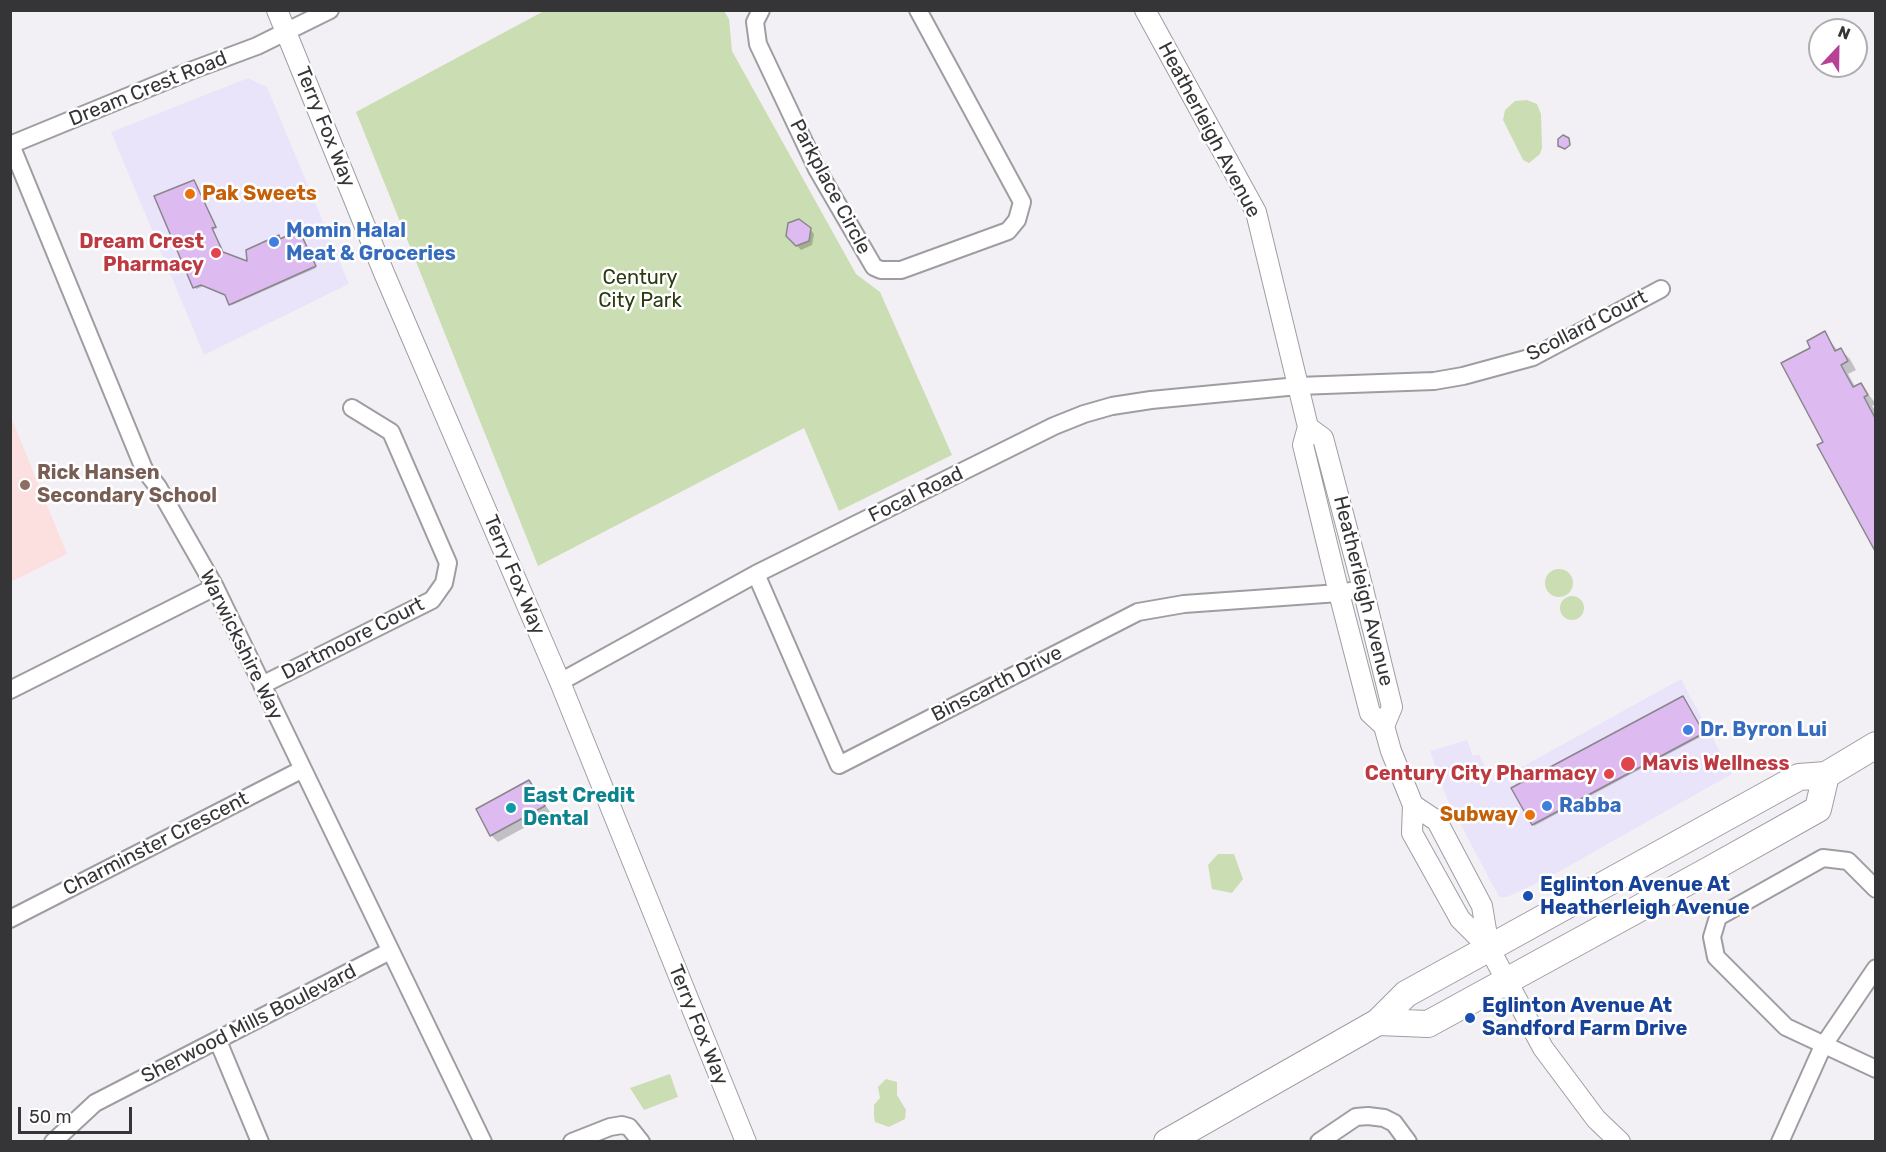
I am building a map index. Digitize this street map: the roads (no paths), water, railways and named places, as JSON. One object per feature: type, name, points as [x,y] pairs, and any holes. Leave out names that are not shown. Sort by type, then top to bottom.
[{"type":"main road","points":[[1167,1142],[1378,1022],[1406,994],[1799,777],[1826,775],[1875,745]]},
{"type":"main road","points":[[1378,1022],[1428,1024],[1818,810],[1826,775]]},
{"type":"street","name":"Terry Fox Way","points":[[277,10],[384,273],[560,682],[746,1142]]},
{"type":"street","name":"Dream Crest Road","points":[[11,145],[285,33],[330,10]]},
{"type":"street","name":"Parkplace Circle","points":[[761,10],[755,22],[758,44],[818,169],[867,258],[874,267],[891,270],[907,270],[1008,231],[1022,209],[1017,190],[918,10]]},
{"type":"street","name":"Heatherleigh Avenue","points":[[1145,10],[1256,212],[1308,427],[1303,445],[1370,713],[1384,726],[1391,751],[1413,805],[1412,833],[1460,919],[1489,948]]},
{"type":"street","name":"Warwickshire Way","points":[[11,145],[144,469],[158,487],[215,588],[301,770],[483,1142]]},
{"type":"street","name":"Scollard Court","points":[[1298,386],[1434,381],[1470,374],[1533,357],[1660,289]]},
{"type":"street","name":"Focal Road","points":[[560,682],[756,574],[1054,426],[1112,406],[1298,386]]},
{"type":"street","name":"Dartmoore Court","points":[[262,685],[432,600],[444,583],[448,563],[391,432],[352,408]]},
{"type":"street","name":"Heatherleigh Avenue","points":[[1308,427],[1323,438],[1363,589],[1392,707],[1384,726]]},
{"type":"street","name":"Binscarth Drive","points":[[756,574],[839,765],[1138,612],[1184,604],[1339,593],[1363,589]]},
{"type":"street","points":[[10,690],[215,588]]},
{"type":"street","name":"Charminster Crescent","points":[[10,919],[301,770]]},
{"type":"street","points":[[1413,805],[1437,821],[1482,906],[1489,948],[1543,1048],[1596,1119],[1620,1142]]},
{"type":"street","points":[[1875,889],[1868,885],[1848,861],[1822,858],[1718,917],[1712,937],[1716,957],[1786,1027],[1875,1069]]},
{"type":"street","name":"Sherwood Mills Boulevard","points":[[53,1142],[96,1103],[390,951]]},
{"type":"street","points":[[1780,1142],[1823,1046],[1875,968]]},
{"type":"street","points":[[218,1041],[260,1142]]},
{"type":"street","points":[[1319,1142],[1356,1117],[1368,1116],[1384,1118],[1395,1123],[1408,1142]]},
{"type":"street","points":[[572,1142],[622,1125],[629,1127],[640,1142]]},
{"type":"place","name":"Pak Sweets","points":[[190,194]]},
{"type":"place","name":"Momin Halal Meat & Groceries","points":[[274,242]]},
{"type":"place","name":"Dream Crest Pharmacy","points":[[216,253]]},
{"type":"place","name":"Rick Hansen Secondary School","points":[[25,485]]},
{"type":"place","name":"Dr. Byron Lui","points":[[1688,730]]},
{"type":"place","name":"Mavis Wellness","points":[[1628,764]]},
{"type":"place","name":"Century City Pharmacy","points":[[1609,774]]},
{"type":"place","name":"Rabba","points":[[1547,806]]},
{"type":"place","name":"East Credit Dental","points":[[511,808]]},
{"type":"place","name":"Subway","points":[[1530,815]]},
{"type":"place","name":"Eglinton Avenue At Heatherleigh Avenue","points":[[1528,896]]},
{"type":"place","name":"Eglinton Avenue At Sandford Farm Drive","points":[[1470,1018]]},
{"type":"park label","name":"Century City Park","points":[[640,290]]}]
